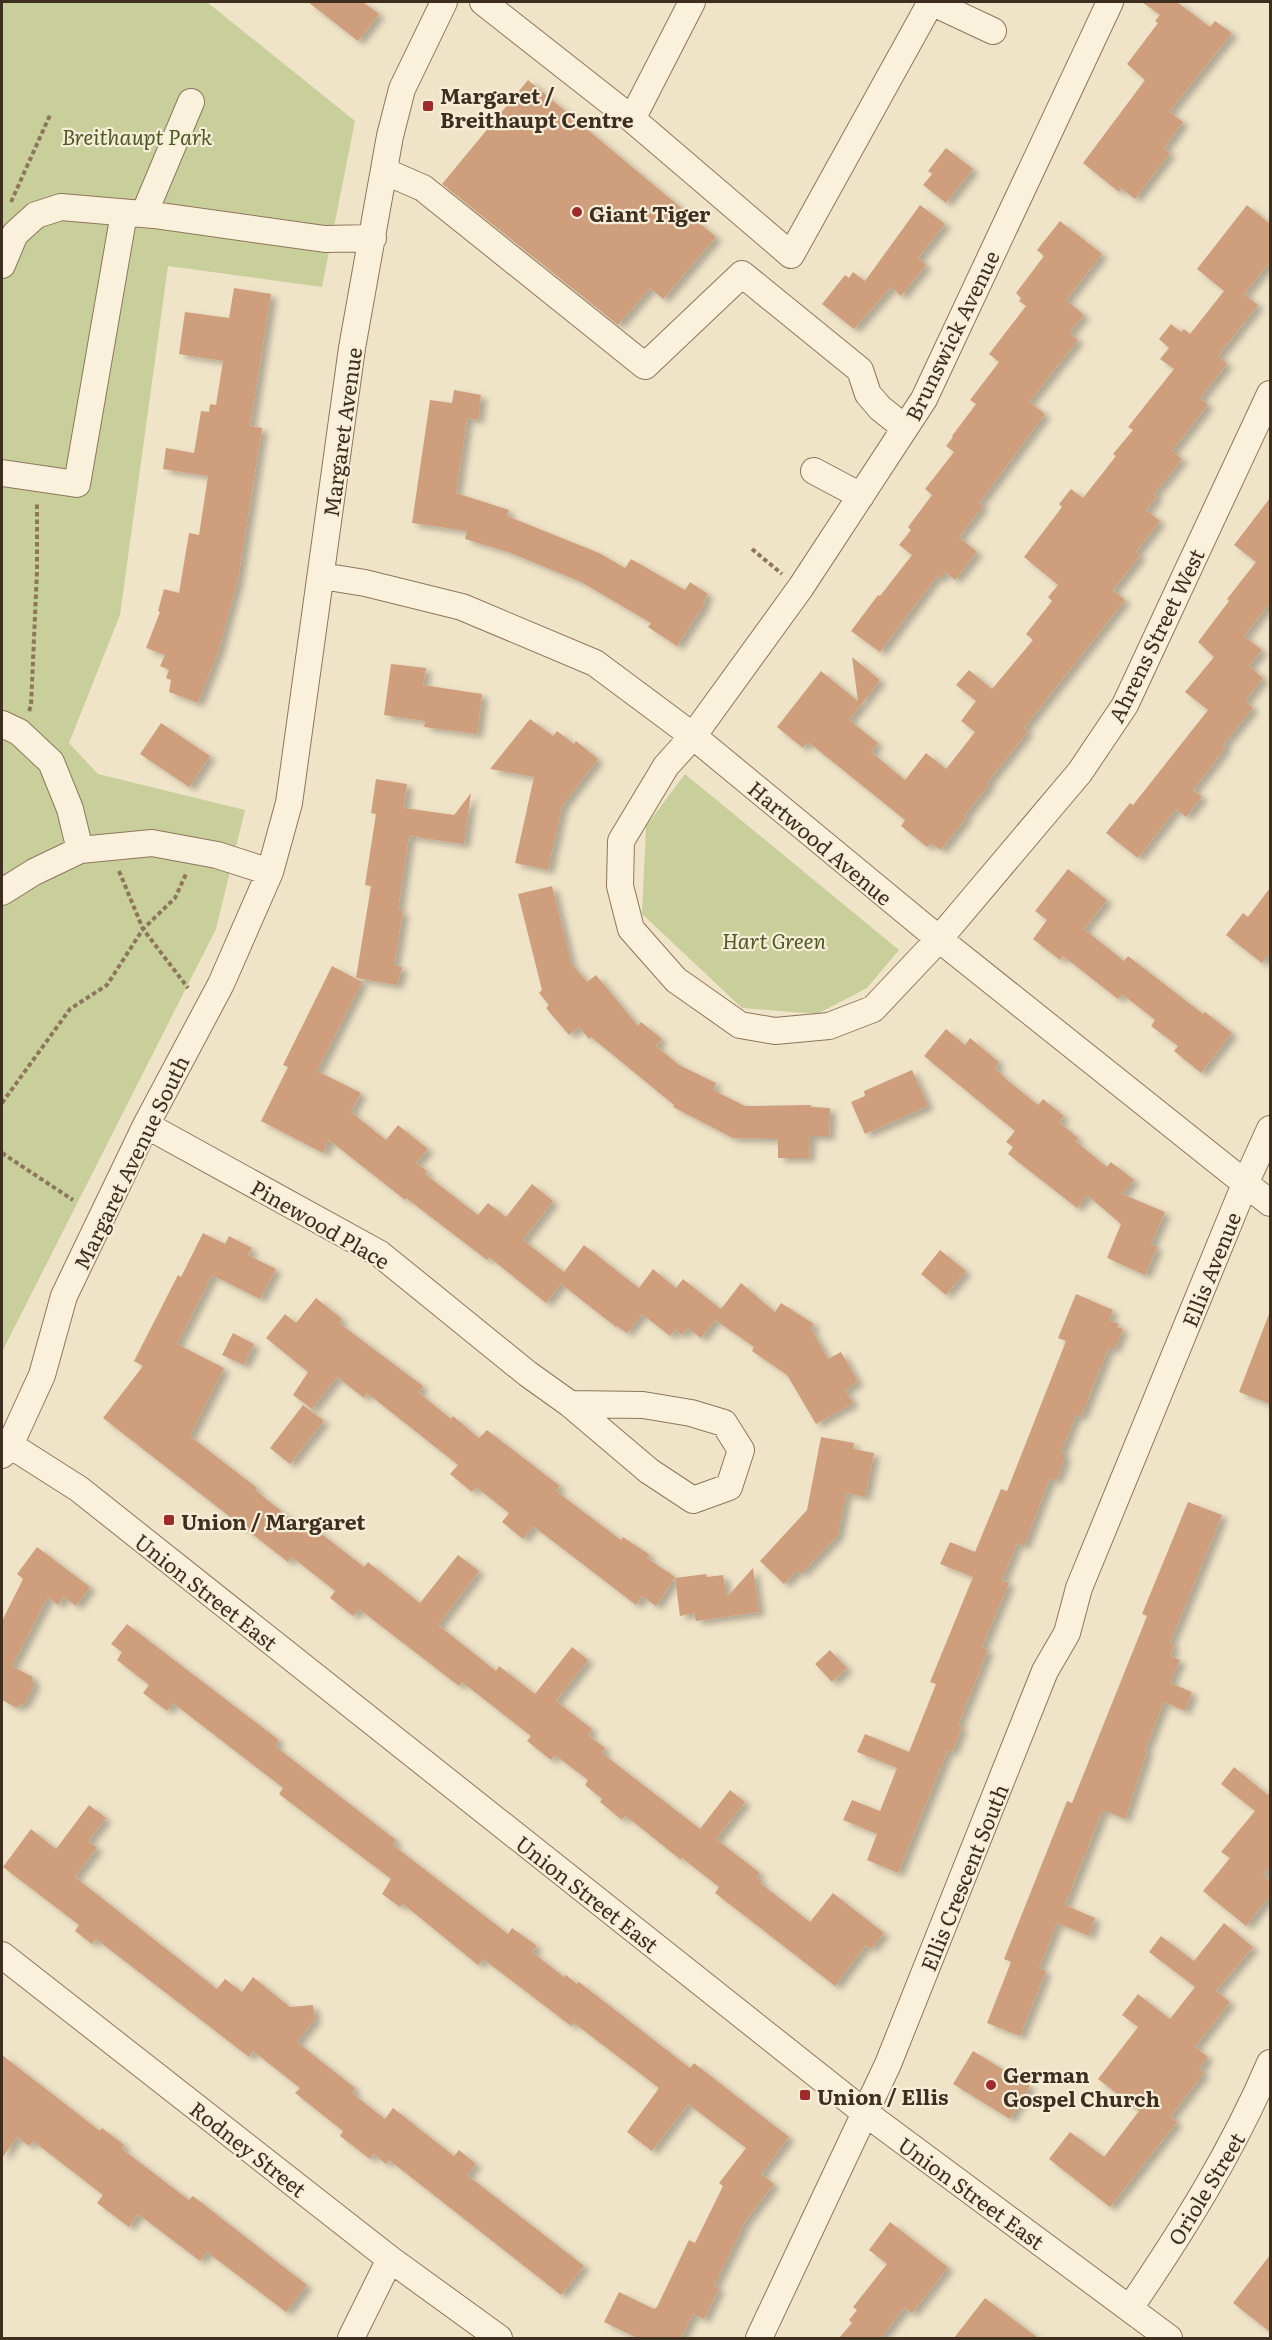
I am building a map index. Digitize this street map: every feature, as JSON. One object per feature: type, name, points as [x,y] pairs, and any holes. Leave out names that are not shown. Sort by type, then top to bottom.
[{"type":"street","name":"Margaret Avenue","points":[[270,872],[289,803],[352,348],[390,136],[402,89],[444,2]]},
{"type":"street","points":[[483,2],[632,119],[791,255],[930,2],[993,31]]},
{"type":"street","points":[[632,119],[692,2]]},
{"type":"street","name":"Brunswick Avenue","points":[[693,736],[800,589],[924,399],[1110,2]]},
{"type":"street","points":[[2,473],[77,484],[134,214],[191,102]]},
{"type":"street","points":[[384,171],[423,188],[645,366],[742,274],[860,370],[868,394],[880,408],[905,428]]},
{"type":"street","points":[[2,265],[15,234],[36,215],[61,207],[134,214],[325,239],[373,238]]},
{"type":"street","name":"Ahrens Street West","points":[[693,736],[666,766],[621,840],[620,886],[631,929],[676,980],[740,1025],[775,1031],[829,1026],[873,1009],[939,939],[1080,772],[1125,705],[1270,394]]},
{"type":"street","points":[[814,471],[861,496]]},
{"type":"street","name":"Hartwood Avenue","points":[[322,576],[365,583],[462,607],[595,663],[693,736],[939,939],[1270,1203]]},
{"type":"street","points":[[10,728],[51,762],[70,809],[80,850]]},
{"type":"street","points":[[2,892],[34,872],[80,850],[152,843],[228,858],[270,872]]},
{"type":"street","name":"Margaret Avenue South","points":[[6,1450],[42,1375],[64,1296],[146,1125],[220,984],[270,872]]},
{"type":"street","name":"Pinewood Place","points":[[146,1125],[380,1254],[528,1374],[570,1404],[649,1471],[693,1500],[729,1487],[741,1450],[724,1423],[691,1413],[643,1405],[570,1404]]},
{"type":"street","name":"Ellis Avenue","points":[[1152,1409],[1245,1184],[1270,1130]]},
{"type":"street","name":"Ellis Crescent South","points":[[759,2338],[888,2064],[1045,1671],[1067,1633],[1079,1588],[1152,1409]]},
{"type":"street","name":"Union Street East","points":[[6,1450],[79,1489],[864,2112],[1169,2338]]},
{"type":"street","name":"Rodney Street","points":[[2,1955],[390,2259],[499,2338]]},
{"type":"street","name":"Oriole Street","points":[[1130,2308],[1157,2270],[1228,2154],[1251,2109],[1270,2063]]},
{"type":"street","points":[[351,2338],[390,2259]]},
{"type":"path","points":[[6,211],[50,115]]},
{"type":"path","points":[[10,728],[31,706],[36,582],[36,508],[40,479]]},
{"type":"path","points":[[752,549],[800,589]]},
{"type":"path","points":[[108,847],[143,929],[188,988]]},
{"type":"path","points":[[2,1103],[70,1009],[107,985],[143,929],[175,898],[196,852]]},
{"type":"path","points":[[2,1153],[73,1200]]},
{"type":"green space","name":"Breithaupt Park","points":[[2,2],[207,2],[355,121],[322,287],[168,266],[120,615],[69,743],[98,774],[245,810],[216,929],[2,1352]]},
{"type":"green space","name":"Hart Green","points":[[685,774],[899,950],[867,988],[817,1014],[742,1008],[642,914],[646,826]]},
{"type":"building","points":[[308,2],[363,2],[379,14],[358,41]]},
{"type":"building","points":[[1142,2],[1177,2],[1210,27],[1215,21],[1232,33],[1169,112],[1183,122],[1164,148],[1170,153],[1135,199],[1121,188],[1119,192],[1083,163],[1145,80],[1127,64],[1158,23],[1155,21],[1160,15]]},
{"type":"building","name":"Giant Tiger","points":[[528,80],[716,237],[663,299],[650,288],[618,325],[442,184]]},
{"type":"building","points":[[946,148],[973,169],[946,203],[923,185],[932,174],[928,171]]},
{"type":"building","points":[[920,205],[945,224],[918,258],[926,265],[901,296],[891,287],[854,329],[822,304],[845,275],[849,278],[853,272],[865,281]]},
{"type":"building","points":[[1247,205],[1270,224],[1270,262],[1244,294],[1258,305],[1218,356],[1227,364],[1200,398],[1208,405],[1172,451],[1182,459],[1154,494],[1157,497],[1146,510],[1160,521],[1136,552],[1140,556],[1113,590],[1125,600],[1024,728],[1028,731],[987,783],[989,785],[941,850],[931,843],[927,847],[901,826],[905,820],[808,742],[803,748],[777,727],[821,671],[858,701],[852,657],[880,680],[849,720],[878,743],[871,752],[905,780],[926,753],[946,769],[975,732],[961,721],[976,701],[956,685],[969,670],[992,689],[1033,640],[1026,634],[1052,601],[1048,597],[1058,585],[1024,557],[1062,507],[1059,504],[1071,489],[1083,498],[1116,456],[1113,454],[1133,430],[1128,427],[1174,369],[1160,359],[1169,348],[1159,339],[1171,324],[1181,332],[1184,329],[1190,334],[1224,291],[1197,269]]},
{"type":"building","points":[[1060,221],[1102,254],[1066,300],[1084,315],[1069,333],[1078,340],[1029,402],[1045,414],[979,503],[983,506],[959,537],[977,552],[955,580],[945,572],[940,579],[937,576],[880,652],[851,631],[912,555],[899,545],[911,530],[908,527],[932,495],[925,489],[954,452],[946,446],[976,404],[970,400],[999,362],[989,354],[1026,306],[1019,301],[1021,298],[1016,293],[1044,256],[1037,250]]},
{"type":"building","points":[[234,288],[271,294],[250,426],[262,428],[238,579],[219,649],[198,703],[169,692],[171,680],[166,678],[169,670],[160,666],[165,655],[146,648],[160,612],[158,611],[164,589],[179,593],[189,533],[199,535],[208,476],[163,469],[166,448],[194,453],[201,411],[209,412],[210,404],[216,405],[223,361],[179,354],[185,312],[229,318]]},
{"type":"building","points":[[454,390],[481,395],[478,420],[467,418],[456,493],[509,510],[507,516],[599,553],[625,568],[631,559],[685,590],[690,582],[708,594],[703,602],[705,603],[677,646],[648,627],[651,623],[581,582],[508,552],[465,539],[467,531],[412,523],[430,400],[452,403]]},
{"type":"building","points":[[1270,498],[1270,603],[1244,636],[1262,650],[1249,666],[1263,678],[1245,701],[1253,708],[1223,745],[1226,747],[1193,790],[1202,797],[1186,817],[1176,809],[1138,858],[1106,833],[1130,803],[1133,805],[1208,710],[1185,692],[1214,657],[1198,642],[1256,562],[1234,545]]},
{"type":"building","points":[[391,664],[426,668],[423,685],[482,694],[477,734],[424,727],[425,721],[384,715]]},
{"type":"building","points":[[530,719],[553,736],[557,731],[574,744],[576,741],[598,759],[562,806],[548,870],[515,863],[534,777],[490,769]]},
{"type":"building","points":[[161,723],[210,756],[189,787],[140,754]]},
{"type":"building","points":[[376,779],[407,784],[404,808],[454,815],[471,793],[464,844],[409,836],[398,910],[403,911],[394,965],[402,967],[397,985],[356,978],[371,886],[365,885],[376,814],[371,813]]},
{"type":"building","points":[[1068,869],[1107,900],[1084,929],[1124,961],[1128,956],[1203,1014],[1205,1012],[1232,1033],[1201,1073],[1174,1051],[1178,1046],[1151,1026],[1155,1020],[1122,994],[1118,999],[1063,956],[1060,960],[1033,939],[1047,920],[1035,911]]},
{"type":"building","points":[[552,886],[571,963],[587,982],[596,975],[638,1026],[641,1022],[662,1039],[656,1046],[679,1065],[716,1083],[713,1090],[745,1106],[811,1105],[811,1107],[830,1108],[829,1136],[810,1136],[809,1158],[778,1158],[778,1139],[733,1138],[673,1107],[674,1105],[591,1037],[589,1039],[579,1027],[569,1035],[546,1008],[549,1005],[539,993],[542,990],[518,894]]},
{"type":"building","points":[[1270,888],[1270,952],[1262,963],[1226,935],[1243,913],[1248,917]]},
{"type":"building","points":[[332,966],[362,982],[317,1071],[361,1093],[351,1112],[386,1140],[398,1125],[428,1149],[416,1163],[427,1171],[425,1174],[478,1215],[488,1203],[506,1217],[532,1184],[553,1201],[523,1240],[564,1272],[584,1245],[639,1288],[653,1269],[676,1288],[683,1279],[721,1309],[741,1283],[775,1312],[781,1303],[814,1324],[811,1329],[828,1359],[841,1352],[858,1382],[845,1390],[853,1403],[816,1424],[787,1375],[752,1351],[754,1347],[715,1320],[701,1338],[688,1328],[682,1335],[675,1330],[670,1336],[642,1314],[627,1333],[561,1284],[546,1303],[489,1257],[487,1260],[406,1198],[405,1200],[329,1140],[323,1153],[261,1121],[288,1067],[283,1065]]},
{"type":"building","points":[[946,1029],[965,1045],[970,1038],[999,1062],[995,1068],[1006,1079],[1038,1105],[1043,1099],[1064,1116],[1059,1122],[1078,1138],[1075,1141],[1107,1167],[1111,1162],[1134,1180],[1122,1194],[1165,1212],[1151,1244],[1157,1247],[1145,1275],[1107,1258],[1121,1224],[1087,1195],[1077,1208],[1008,1154],[1013,1147],[1006,1142],[1015,1131],[924,1056]]},
{"type":"building","points":[[912,1070],[928,1106],[865,1134],[851,1102],[865,1096],[864,1091]]},
{"type":"building","points":[[203,1233],[225,1244],[229,1236],[252,1248],[248,1255],[276,1269],[260,1299],[212,1275],[177,1344],[224,1368],[190,1436],[257,1488],[255,1490],[306,1531],[310,1525],[364,1567],[368,1562],[420,1603],[458,1555],[479,1571],[438,1625],[496,1671],[499,1666],[535,1694],[572,1647],[588,1660],[556,1701],[592,1729],[588,1735],[605,1748],[602,1753],[700,1829],[730,1790],[745,1802],[716,1839],[760,1873],[756,1877],[762,1881],[760,1883],[810,1922],[833,1893],[884,1933],[871,1949],[866,1945],[835,1986],[715,1893],[719,1887],[682,1858],[681,1860],[625,1816],[622,1820],[600,1802],[602,1799],[585,1785],[588,1780],[555,1755],[551,1760],[527,1741],[531,1736],[462,1682],[459,1686],[359,1609],[353,1616],[330,1598],[335,1591],[292,1557],[288,1562],[103,1418],[143,1366],[134,1361],[178,1275],[181,1277]]},
{"type":"building","points":[[940,1250],[966,1271],[946,1295],[921,1274]]},
{"type":"building","points":[[1076,1294],[1113,1310],[1109,1320],[1119,1324],[1117,1327],[1123,1329],[1114,1350],[1109,1347],[1081,1417],[1076,1415],[1061,1452],[1064,1453],[1064,1461],[1056,1481],[1050,1478],[1024,1546],[1017,1543],[1002,1580],[1009,1583],[982,1647],[988,1650],[958,1725],[962,1727],[952,1752],[948,1750],[898,1873],[867,1860],[877,1834],[843,1820],[852,1800],[880,1811],[897,1768],[857,1752],[865,1734],[909,1752],[936,1684],[930,1682],[973,1577],[940,1564],[950,1542],[975,1552],[1001,1489],[1007,1491],[1066,1341],[1058,1338]]},
{"type":"building","points":[[316,1298],[342,1319],[339,1323],[423,1386],[418,1392],[451,1419],[453,1416],[479,1438],[487,1430],[560,1486],[556,1491],[621,1540],[623,1537],[650,1555],[647,1558],[675,1577],[656,1606],[642,1596],[636,1605],[533,1526],[523,1539],[502,1522],[509,1513],[476,1487],[472,1492],[450,1474],[458,1465],[367,1393],[364,1398],[337,1377],[312,1409],[293,1395],[308,1372],[266,1338],[285,1314],[296,1323]]},
{"type":"building","points":[[1270,1314],[1270,1404],[1239,1392]]},
{"type":"building","points":[[233,1333],[254,1344],[244,1365],[222,1355]]},
{"type":"building","points":[[303,1405],[324,1421],[290,1464],[270,1448]]},
{"type":"building","points":[[821,1437],[854,1443],[853,1449],[874,1453],[865,1497],[846,1493],[838,1535],[801,1574],[798,1570],[784,1584],[760,1561],[807,1510]]},
{"type":"building","points":[[1188,1502],[1222,1515],[1170,1643],[1174,1645],[1170,1656],[1180,1660],[1170,1683],[1192,1692],[1185,1711],[1164,1702],[1145,1750],[1147,1751],[1125,1819],[1103,1810],[1065,1905],[1095,1918],[1089,1936],[1057,1923],[1039,1968],[1046,1971],[1020,2036],[987,2023],[1011,1962],[1004,1959],[1067,1801],[1072,1803],[1147,1616],[1142,1614]]},
{"type":"building","points":[[37,1547],[90,1587],[76,1606],[64,1597],[58,1605],[48,1597],[12,1666],[33,1677],[31,1681],[35,1683],[23,1706],[20,1704],[17,1708],[2,1700],[2,1621],[23,1579],[17,1574]]},
{"type":"building","points":[[753,1568],[759,1612],[696,1621],[694,1613],[680,1616],[675,1578],[706,1574],[707,1577],[723,1575],[727,1597]]},
{"type":"building","points":[[127,1624],[279,1740],[275,1746],[396,1840],[393,1845],[508,1934],[512,1928],[537,1946],[532,1952],[564,1977],[566,1975],[577,1984],[579,1982],[690,2068],[694,2063],[789,2137],[761,2174],[774,2184],[746,2220],[714,2286],[719,2288],[704,2319],[693,2314],[681,2338],[637,2338],[604,2322],[619,2292],[654,2309],[657,2307],[689,2240],[695,2243],[723,2186],[719,2183],[746,2148],[688,2104],[652,2151],[627,2132],[659,2088],[574,2023],[571,2026],[483,1959],[478,1965],[403,1904],[400,1907],[382,1894],[391,1879],[279,1794],[283,1788],[173,1703],[167,1711],[143,1693],[149,1685],[117,1660],[122,1652],[111,1644]]},
{"type":"building","points":[[830,1650],[847,1668],[832,1682],[815,1664]]},
{"type":"building","points":[[1234,1767],[1268,1795],[1270,1792],[1270,1865],[1263,1875],[1270,1882],[1270,1896],[1246,1926],[1203,1891],[1230,1858],[1221,1852],[1255,1811],[1221,1784]]},
{"type":"building","points":[[89,1805],[106,1818],[88,1841],[97,1848],[75,1877],[217,1989],[225,1979],[242,1992],[253,1977],[290,2007],[313,2005],[315,2019],[297,2042],[355,2088],[352,2093],[385,2119],[393,2108],[454,2156],[459,2150],[476,2164],[467,2175],[584,2266],[561,2295],[389,2160],[386,2164],[374,2154],[370,2159],[340,2136],[343,2131],[295,2093],[300,2088],[253,2051],[249,2057],[96,1939],[92,1944],[75,1931],[79,1925],[3,1867],[31,1829],[56,1849]]},
{"type":"building","points":[[1224,1923],[1253,1947],[1216,1991],[1230,2002],[1195,2047],[1208,2057],[1199,2069],[1204,2073],[1170,2117],[1177,2122],[1110,2207],[1049,2159],[1070,2132],[1104,2157],[1139,2111],[1098,2079],[1138,2027],[1122,2015],[1138,1994],[1170,2019],[1195,1987],[1149,1952],[1161,1936],[1194,1961]]},
{"type":"building","name":"German Gospel Church","points":[[973,2051],[1030,2086],[1010,2119],[953,2084]]},
{"type":"building","points":[[2,2055],[100,2131],[102,2128],[124,2145],[122,2149],[189,2200],[193,2196],[307,2285],[286,2312],[207,2252],[200,2261],[138,2214],[129,2227],[97,2203],[103,2195],[33,2141],[29,2146],[17,2137],[2,2158]]},
{"type":"building","points":[[890,2222],[948,2267],[912,2313],[904,2308],[881,2338],[839,2338],[852,2323],[849,2320],[857,2310],[853,2307],[887,2264],[869,2250]]},
{"type":"building","points":[[1270,2255],[1270,2332],[1233,2303]]},
{"type":"building","points":[[985,2298],[1038,2338],[954,2338]]},
{"type":"place","name":"Margaret / Breithaupt Centre","points":[[428,106]]},
{"type":"place","name":"Giant Tiger","points":[[577,212]]},
{"type":"place","name":"Union / Margaret","points":[[169,1520]]},
{"type":"place","name":"German Gospel Church","points":[[991,2085]]},
{"type":"place","name":"Union / Ellis","points":[[805,2095]]}]
